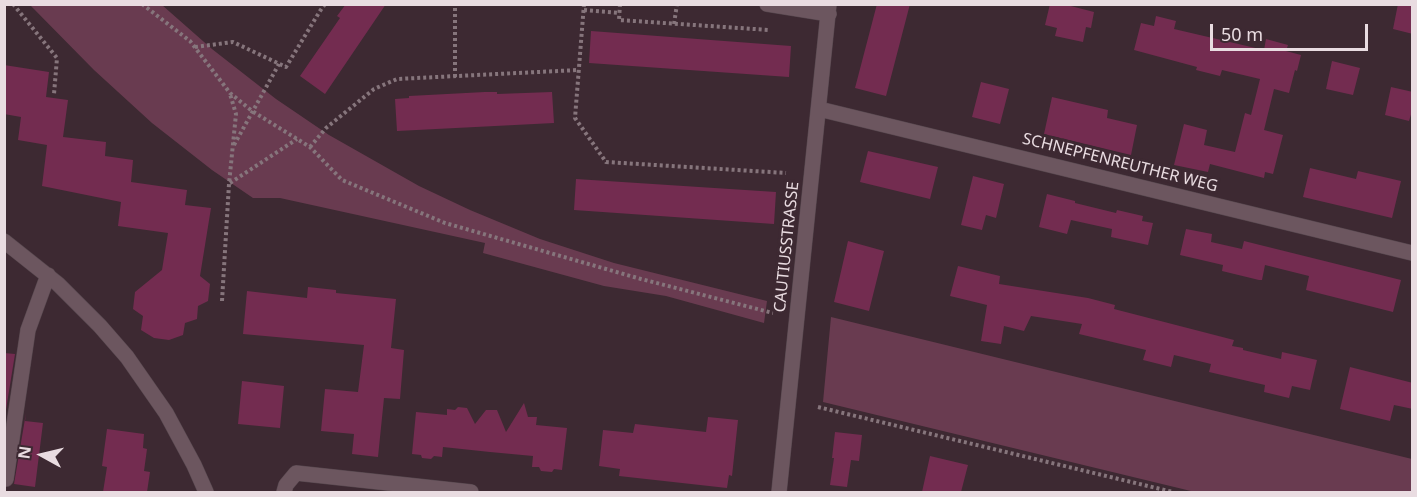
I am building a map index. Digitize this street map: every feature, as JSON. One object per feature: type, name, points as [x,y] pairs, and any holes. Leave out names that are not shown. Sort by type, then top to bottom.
[{"type":"street","points":[[767,4],[829,9]]},
{"type":"street","name":"CAUTIUSSTRASSE","points":[[780,492],[829,9]]},
{"type":"street","name":"SCHNEPFENREUTHER WEG","points":[[819,109],[1413,253]]},
{"type":"street","points":[[4,241],[48,275],[100,326],[127,357],[166,413],[206,492]]},
{"type":"street","points":[[6,479],[28,330],[48,275]]},
{"type":"street","points":[[284,492],[286,485],[296,473],[471,492]]},
{"type":"path","points":[[13,4],[57,58],[54,94]]},
{"type":"path","points":[[142,4],[190,41],[230,93],[252,111],[310,147],[342,180],[445,223],[641,279],[773,313]]},
{"type":"path","points":[[194,47],[233,42],[286,67],[326,4]]},
{"type":"path","points":[[455,4],[455,77]]},
{"type":"path","points":[[584,4],[575,118],[606,162],[786,173]]},
{"type":"path","points":[[620,4],[619,20],[770,30]]},
{"type":"path","points":[[674,24],[677,4]]},
{"type":"path","points":[[584,10],[620,14]]},
{"type":"path","points":[[233,147],[279,64]]},
{"type":"path","points":[[310,147],[326,128],[374,89],[397,79],[578,70]]},
{"type":"path","points":[[222,301],[236,114],[230,93]]},
{"type":"path","points":[[229,184],[297,139]]},
{"type":"path","points":[[818,406],[1173,492]]},
{"type":"shaded area","points":[[30,5],[162,5],[212,49],[276,99],[329,135],[419,186],[540,239],[614,263],[767,301],[764,323],[666,296],[604,286],[483,253],[485,243],[280,198],[253,198],[212,170],[152,123],[94,70]]},
{"type":"shaded area","points":[[831,317],[1412,459],[1412,492],[1195,492],[823,402]]},
{"type":"building","points":[[346,4],[386,4],[325,94],[300,76],[340,18],[337,16]]},
{"type":"building","points":[[877,4],[910,4],[886,96],[855,88]]},
{"type":"building","points":[[1050,4],[1063,4],[1094,12],[1091,28],[1086,27],[1083,42],[1055,36],[1057,28],[1045,25]]},
{"type":"building","points":[[1398,4],[1413,4],[1413,34],[1393,29]]},
{"type":"building","points":[[1156,16],[1176,21],[1174,29],[1264,50],[1266,39],[1288,45],[1286,51],[1301,55],[1289,93],[1274,89],[1264,130],[1283,135],[1273,174],[1265,172],[1264,178],[1210,164],[1208,172],[1174,165],[1184,124],[1207,130],[1204,145],[1235,152],[1245,113],[1251,115],[1260,79],[1222,70],[1220,76],[1196,70],[1197,67],[1134,50],[1141,23],[1154,26]]},
{"type":"building","points":[[591,31],[791,46],[789,77],[589,63]]},
{"type":"building","points":[[1332,61],[1360,68],[1353,95],[1326,89]]},
{"type":"building","points":[[4,65],[49,72],[46,97],[68,100],[63,137],[106,142],[105,156],[133,160],[131,182],[187,190],[185,205],[211,208],[200,276],[210,284],[208,301],[198,306],[197,319],[185,323],[183,335],[169,340],[154,338],[141,330],[143,316],[133,309],[135,292],[162,270],[168,233],[118,226],[121,202],[42,186],[47,145],[18,140],[21,117],[4,114]]},
{"type":"building","points":[[981,82],[1009,89],[1000,124],[972,117]]},
{"type":"building","points":[[1391,87],[1413,92],[1413,108],[1409,121],[1385,115]]},
{"type":"building","points":[[497,92],[497,94],[552,92],[554,123],[397,131],[395,99],[409,98],[409,96]]},
{"type":"building","points":[[1052,97],[1108,110],[1107,118],[1137,125],[1131,155],[1044,134]]},
{"type":"building","points":[[868,151],[938,167],[930,199],[860,182]]},
{"type":"building","points":[[1310,168],[1356,179],[1358,171],[1401,181],[1392,218],[1303,197]]},
{"type":"building","points":[[973,176],[1004,184],[996,218],[986,215],[982,230],[961,225]]},
{"type":"building","points":[[576,179],[776,192],[774,224],[574,210]]},
{"type":"building","points":[[1047,194],[1116,213],[1117,210],[1143,216],[1142,221],[1153,223],[1148,245],[1111,237],[1112,229],[1071,220],[1067,234],[1039,227]]},
{"type":"building","points":[[1186,229],[1212,234],[1211,242],[1242,249],[1244,241],[1401,280],[1393,312],[1306,290],[1309,276],[1265,265],[1262,280],[1259,280],[1222,271],[1223,265],[1180,255]]},
{"type":"building","points":[[848,241],[884,251],[869,311],[834,302]]},
{"type":"building","points":[[958,266],[1000,276],[999,284],[1088,298],[1115,305],[1114,309],[1234,340],[1232,346],[1243,348],[1243,350],[1281,359],[1282,352],[1317,360],[1310,390],[1292,386],[1289,398],[1264,392],[1265,385],[1209,372],[1211,364],[1174,355],[1171,367],[1143,360],[1146,350],[1079,334],[1082,324],[1031,316],[1024,331],[1004,326],[1001,344],[981,341],[987,305],[950,296]]},
{"type":"building","points":[[308,287],[336,290],[336,293],[396,299],[391,348],[404,350],[400,399],[384,398],[378,457],[352,454],[354,434],[321,431],[325,389],[358,392],[364,345],[243,334],[247,291],[307,298]]},
{"type":"building","points":[[4,353],[15,354],[4,422]]},
{"type":"building","points":[[1350,367],[1413,383],[1413,409],[1394,405],[1390,421],[1340,409]]},
{"type":"building","points":[[242,381],[284,386],[280,428],[238,424]]},
{"type":"building","points":[[524,403],[528,417],[537,417],[536,425],[567,428],[562,470],[541,471],[539,467],[532,467],[533,456],[443,447],[442,457],[434,456],[431,459],[412,454],[416,412],[447,415],[447,409],[467,408],[475,424],[486,410],[497,410],[506,432]]},
{"type":"building","points":[[26,413],[25,421],[43,423],[35,487],[14,484]]},
{"type":"building","points":[[708,417],[738,420],[732,476],[729,475],[727,488],[619,476],[620,469],[599,466],[603,430],[633,433],[635,424],[706,432]]},
{"type":"building","points":[[107,429],[144,434],[143,448],[147,449],[144,471],[150,472],[147,492],[103,492],[107,467],[102,466]]},
{"type":"building","points":[[835,432],[862,435],[859,461],[851,460],[847,487],[830,485]]},
{"type":"building","points":[[930,456],[968,465],[961,492],[922,492]]}]
